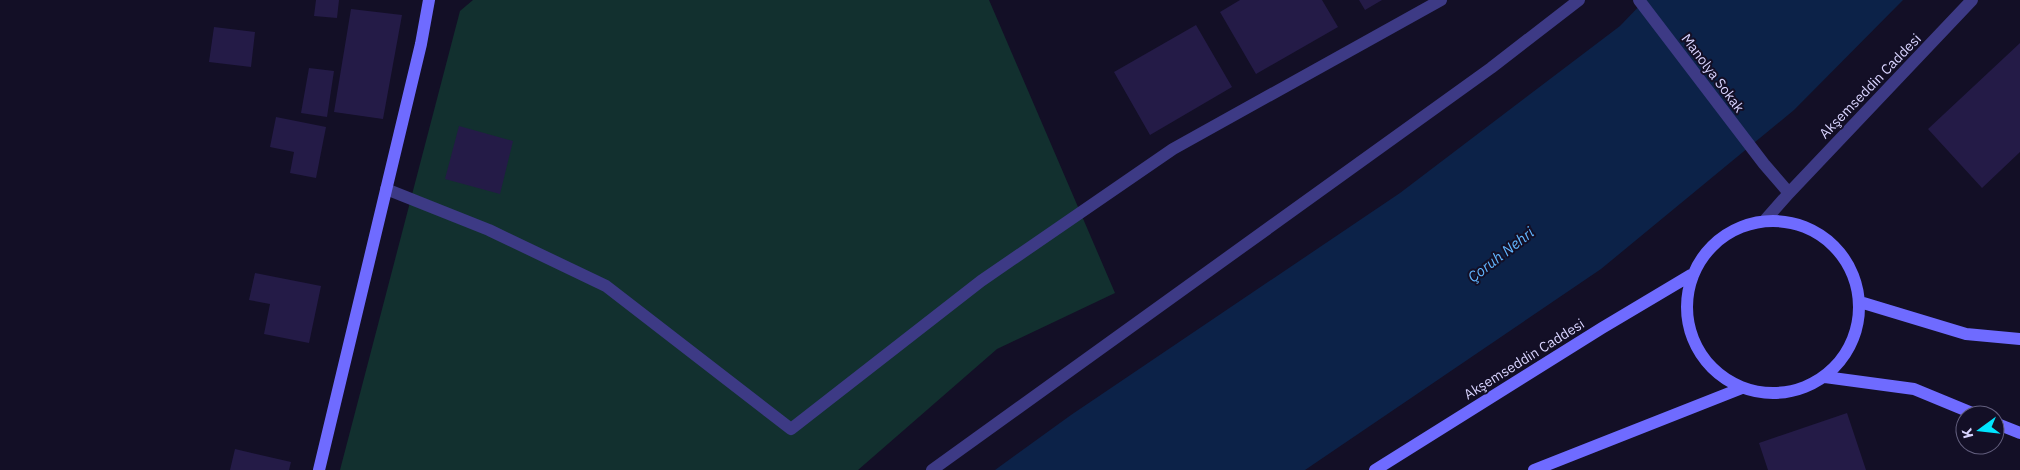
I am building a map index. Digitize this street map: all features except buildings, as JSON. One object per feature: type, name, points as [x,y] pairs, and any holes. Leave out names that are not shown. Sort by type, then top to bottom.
[{"type":"street","points":[[319,470],[430,0]]},
{"type":"street","points":[[386,189],[489,230],[606,286],[792,429],[981,281],[1173,149],[1442,0]]},
{"type":"street","points":[[932,470],[1491,68],[1579,0]]},
{"type":"street","name":"Manolya Sokak","points":[[1639,0],[1764,164],[1789,193]]},
{"type":"street","name":"Akşemseddin Caddesi","points":[[1766,219],[1972,0]]},
{"type":"street","name":"Akşemseddin Caddesi","points":[[1766,219],[1800,224],[1830,241],[1851,269],[1860,302],[1856,331],[1844,356],[1824,377],[1798,390],[1770,394],[1742,388],[1713,370],[1693,343],[1685,309],[1691,275],[1708,247],[1734,228],[1766,219]]},
{"type":"street","name":"Akşemseddin Caddesi","points":[[1375,470],[1602,328],[1691,275]]},
{"type":"street","points":[[1860,302],[1966,334],[2020,339]]},
{"type":"street","points":[[1824,377],[1914,388],[1955,406]]},
{"type":"street","points":[[1534,470],[1631,430],[1742,388]]},
{"type":"street","points":[[2005,427],[2020,433]]},
{"type":"green space","points":[[473,0],[989,0],[1115,293],[997,349],[858,470],[340,470],[460,11]]},
{"type":"water","name":"Çoruh Nehri","points":[[1645,0],[1903,0],[1794,110],[1601,269],[1305,470],[995,470],[1071,415],[1400,193],[1620,26]]}]
